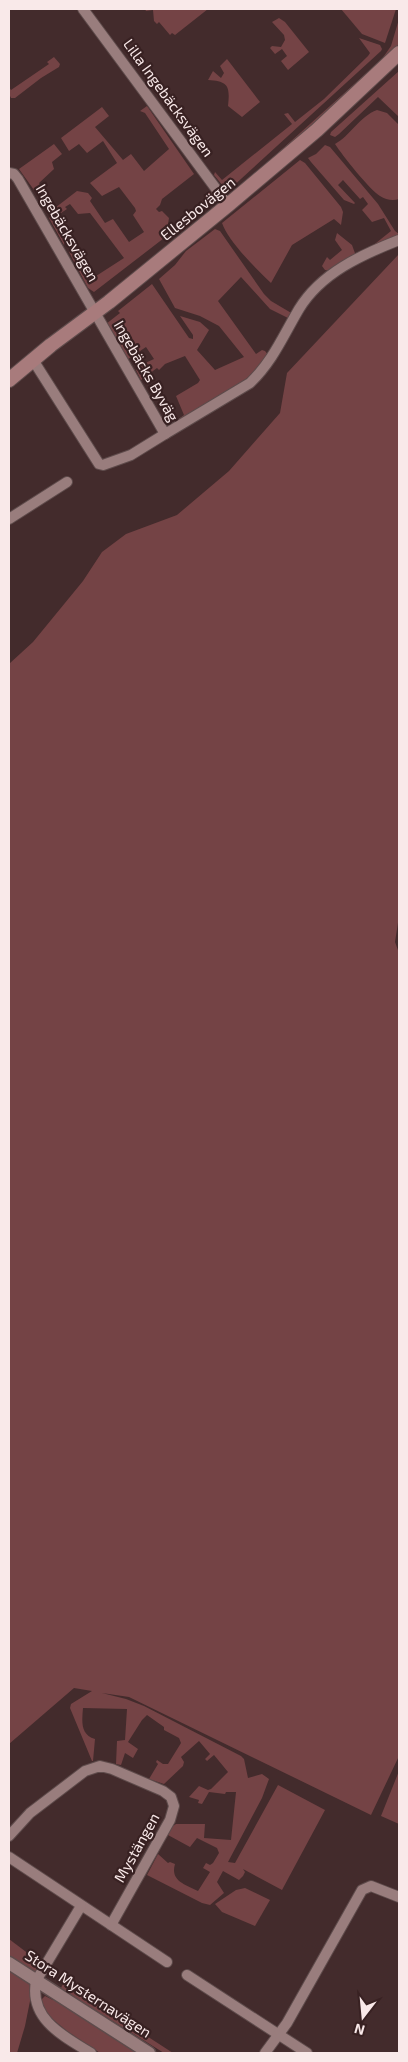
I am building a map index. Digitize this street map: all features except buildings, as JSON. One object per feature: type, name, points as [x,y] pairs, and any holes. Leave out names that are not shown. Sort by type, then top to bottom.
[{"type":"main road","name":"Ellesbovägen","points":[[9,380],[228,205],[318,130],[399,53]]},
{"type":"street","name":"Lilla Ingebäcksvägen","points":[[83,9],[228,205]]},
{"type":"street","name":"Ingebäcksvägen","points":[[9,173],[14,174],[18,179],[36,208],[94,312]]},
{"type":"street","name":"Ingebäcks Byväg","points":[[94,312],[165,434],[250,383],[279,347],[300,308],[322,281],[360,257],[399,240]]},
{"type":"street","points":[[33,360],[99,464],[103,465],[131,455],[165,434]]},
{"type":"street","points":[[9,518],[67,482]]},
{"type":"street","name":"Mystängen","points":[[9,1836],[30,1812],[92,1767],[107,1767],[168,1794],[174,1806],[172,1817],[111,1925]]},
{"type":"street","points":[[9,1857],[167,1962]]},
{"type":"street","points":[[265,2053],[319,1969],[362,1890],[371,1886],[399,1897]]},
{"type":"street","points":[[81,1906],[36,1981],[35,2000],[40,2013],[53,2027],[91,2053]]},
{"type":"street","name":"Stora Mysternavägen","points":[[9,1963],[149,2053]]},
{"type":"street","points":[[187,1975],[308,2053]]},
{"type":"shaded area","points":[[145,9],[208,9],[175,35],[172,33],[170,35],[159,22],[157,24],[154,21],[153,10],[146,11]]},
{"type":"shaded area","points":[[341,9],[396,9],[385,43],[362,34]]},
{"type":"shaded area","points":[[279,18],[285,22],[309,52],[288,70],[281,61],[287,56],[282,49],[275,54],[270,48],[272,46],[281,47],[285,40],[284,35],[272,22]]},
{"type":"shaded area","points":[[399,19],[399,44],[350,94],[248,180],[382,59],[391,46]]},
{"type":"shaded area","points":[[359,38],[380,45],[381,51],[230,189],[223,186],[214,175],[215,172],[222,180],[292,124],[284,114],[288,113],[295,122],[324,99],[368,56],[370,53]]},
{"type":"shaded area","points":[[54,57],[60,64],[59,67],[15,98],[11,98],[9,87],[11,90],[49,64],[47,62]]},
{"type":"shaded area","points":[[227,59],[260,102],[242,117],[228,106],[229,94],[227,86],[220,82],[208,80],[213,71],[221,78],[224,73],[220,66]]},
{"type":"shaded area","points":[[399,71],[399,117],[378,97],[339,134],[335,137],[330,135],[331,132]]},
{"type":"shaded area","points":[[147,106],[194,174],[162,199],[156,209],[159,212],[162,211],[169,218],[168,224],[173,230],[196,212],[208,192],[214,193],[216,198],[94,292],[88,288],[69,252],[72,249],[93,278],[124,258],[90,213],[78,214],[70,204],[65,207],[67,209],[52,219],[65,240],[64,245],[49,218],[51,211],[77,191],[88,193],[92,198],[90,201],[105,223],[113,219],[129,242],[144,232],[133,215],[136,211],[135,208],[119,187],[102,196],[90,183],[117,163],[103,141],[87,153],[79,144],[69,151],[61,138],[102,107],[109,116],[95,127],[123,160],[131,154],[144,171],[169,149],[145,113],[140,111]]},
{"type":"shaded area","points":[[377,110],[387,113],[399,125],[399,199],[397,200],[390,200],[375,192],[356,172],[335,144],[365,117]]},
{"type":"shaded area","points":[[54,144],[62,154],[52,162],[54,169],[34,190],[19,169]]},
{"type":"shaded area","points":[[325,145],[330,147],[378,204],[395,231],[399,234],[399,238],[371,247],[391,231],[384,218],[372,222],[362,210],[368,204],[363,197],[360,199],[343,180],[338,185],[355,203],[344,200],[311,162],[308,158],[316,154]]},
{"type":"shaded area","points":[[300,160],[305,163],[341,207],[343,212],[341,225],[334,219],[292,245],[271,283],[236,246],[222,223]]},
{"type":"shaded area","points":[[215,229],[220,231],[264,294],[271,301],[293,314],[290,319],[270,309],[241,277],[218,301],[256,354],[262,350],[270,357],[249,377],[213,401],[175,422],[184,415],[176,396],[200,380],[185,356],[165,364],[159,370],[157,368],[141,380],[136,370],[154,359],[146,347],[128,359],[106,324],[120,313],[118,311],[152,284],[189,338],[193,339],[193,335],[180,316],[200,322],[209,330],[197,350],[215,370],[244,357],[219,326],[200,316],[175,308],[159,279],[175,265],[186,251]]},
{"type":"shaded area","points":[[337,233],[352,245],[356,256],[331,271],[325,270],[322,266],[327,257],[330,260],[342,250],[335,240]]},
{"type":"shaded area","points":[[399,254],[399,916],[395,942],[399,953],[399,1756],[371,1815],[129,1697],[102,1693],[144,1706],[241,1756],[244,1759],[248,1778],[262,1774],[269,1779],[262,1798],[228,1862],[235,1863],[278,1785],[325,1810],[282,1890],[243,1869],[245,1872],[239,1880],[223,1871],[217,1882],[224,1893],[210,1905],[202,1903],[147,1875],[158,1854],[168,1863],[175,1864],[175,1874],[180,1881],[198,1891],[210,1872],[203,1868],[206,1863],[210,1865],[213,1863],[219,1853],[217,1848],[197,1838],[190,1847],[168,1835],[170,1828],[176,1824],[205,1824],[204,1838],[231,1840],[236,1792],[226,1792],[225,1794],[209,1792],[202,1804],[198,1803],[199,1800],[189,1797],[199,1786],[208,1790],[211,1789],[228,1772],[214,1755],[207,1761],[205,1759],[210,1754],[199,1741],[181,1757],[184,1762],[183,1766],[164,1784],[149,1779],[158,1764],[157,1760],[163,1764],[168,1764],[181,1743],[179,1738],[164,1730],[164,1727],[147,1715],[128,1742],[138,1749],[133,1758],[125,1753],[121,1765],[116,1764],[117,1741],[125,1740],[127,1709],[83,1708],[82,1722],[84,1731],[95,1739],[92,1761],[70,1708],[71,1704],[92,1691],[74,1688],[9,1744],[9,664],[33,642],[83,581],[102,552],[126,534],[177,515],[229,471],[280,413],[287,373]]},
{"type":"shaded area","points":[[399,1771],[399,1824],[381,1816]]},
{"type":"shaded area","points":[[245,1888],[270,1900],[255,1926],[222,1912],[215,1904],[236,1890]]},
{"type":"shaded area","points":[[9,1939],[38,1961],[25,2026],[17,2053],[9,2053]]},
{"type":"shaded area","points":[[63,1984],[68,1985],[173,2053],[164,2053],[63,1990],[61,1988]]},
{"type":"shaded area","points":[[45,1996],[53,2000],[54,1998],[140,2053],[100,2053],[67,2031],[44,2012],[41,2000]]}]
